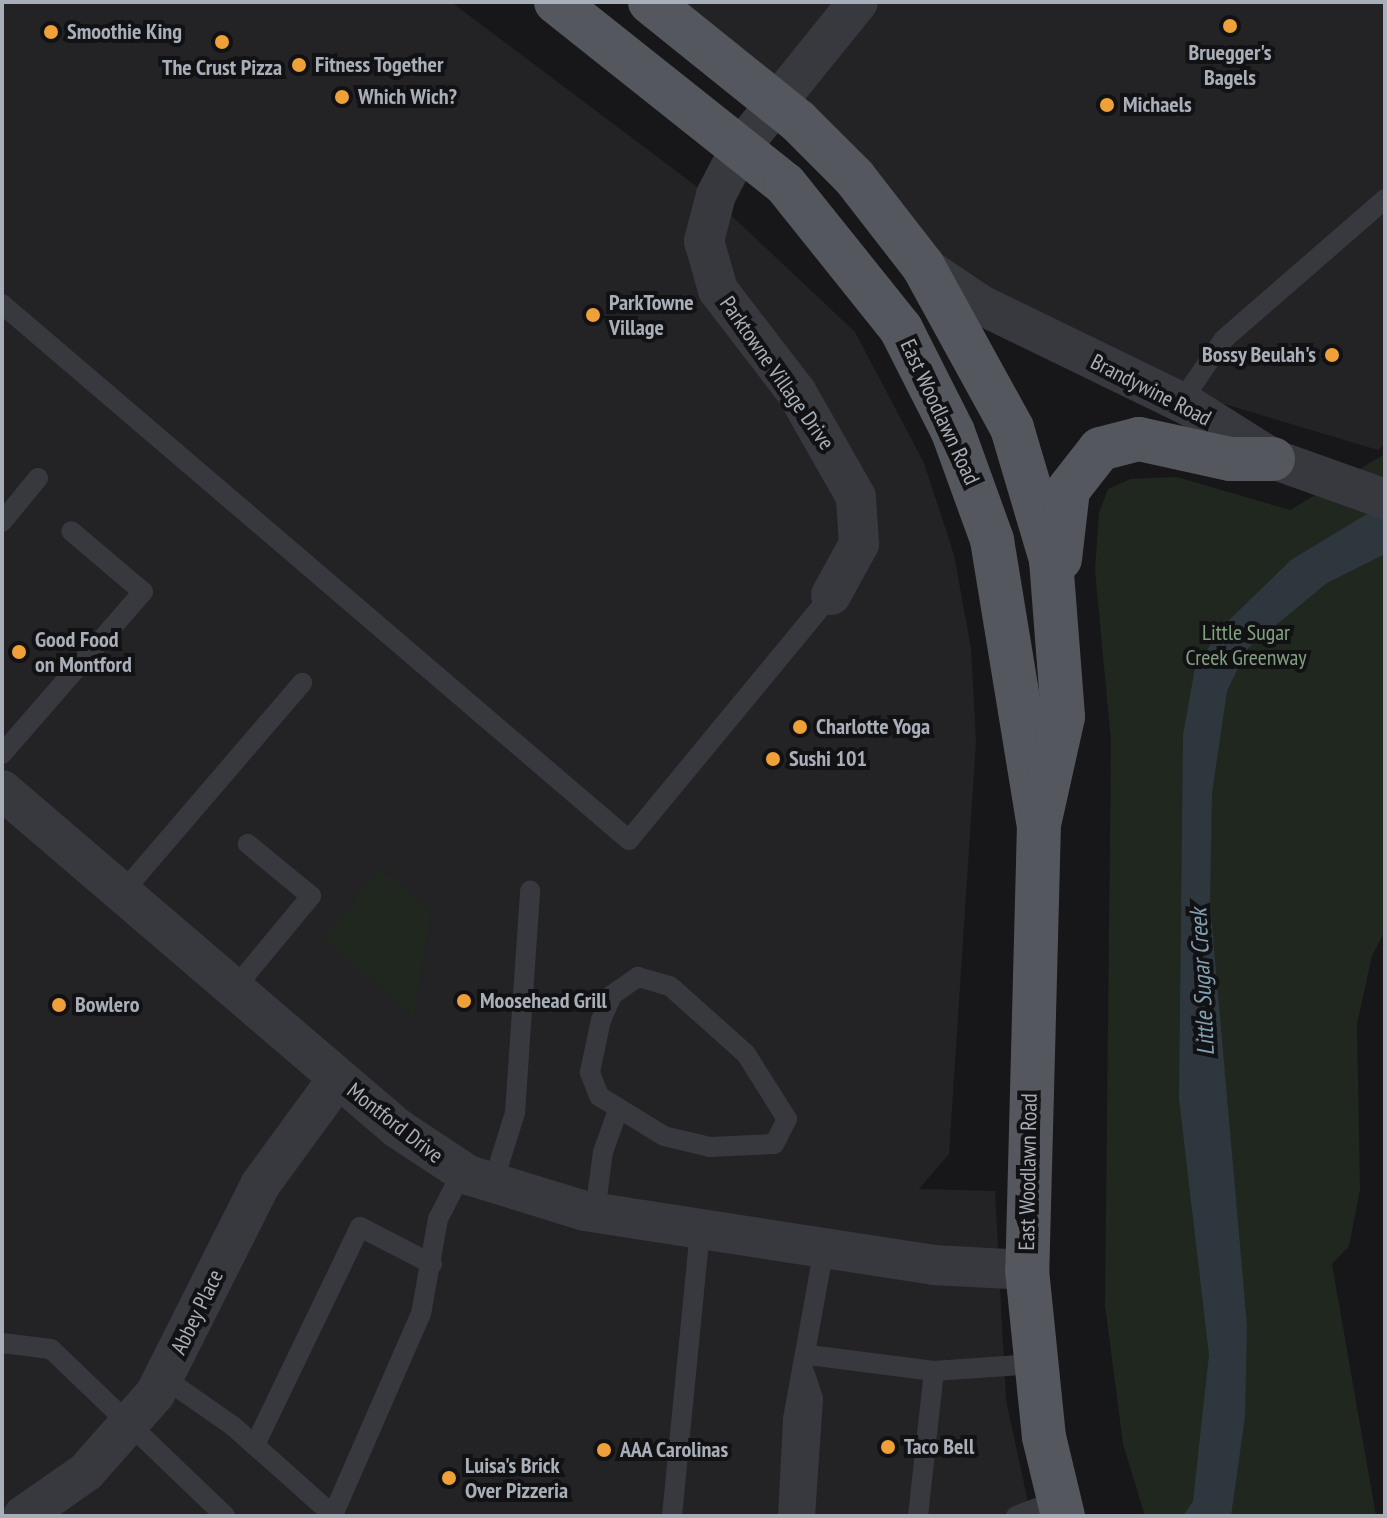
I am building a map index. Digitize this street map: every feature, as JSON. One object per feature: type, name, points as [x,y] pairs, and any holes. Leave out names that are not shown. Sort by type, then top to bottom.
[{"type":"main road","name":"East Woodlawn Road","points":[[556,2],[741,147],[798,197],[865,278],[901,329],[953,432],[992,540],[1039,824],[1027,1270],[1033,1364],[1061,1508]]},
{"type":"main road","name":"East Woodlawn Road","points":[[650,2],[775,99],[854,177],[923,266],[1012,428],[1058,605],[1063,717],[1039,824]]},
{"type":"main road","points":[[1058,605],[1068,490],[1100,449],[1139,439],[1230,459],[1273,459]]},
{"type":"street","name":"Parktowne Village Drive","points":[[831,595],[859,544],[856,497],[797,393],[718,290],[705,256],[716,195],[741,147],[775,99],[853,6]]},
{"type":"street","name":"Brandywine Road","points":[[923,266],[981,305],[1181,402],[1273,459],[1385,499]]},
{"type":"street","name":"Montford Drive","points":[[2,790],[338,1078],[477,1179],[595,1212],[824,1248],[1027,1270]]},
{"type":"street","name":"Abbey Place","points":[[25,1515],[86,1472],[128,1428],[164,1378],[260,1185],[338,1078]]},
{"type":"lane","points":[[1181,402],[1224,339],[1385,199]]},
{"type":"lane","points":[[2,304],[629,840],[831,595]]},
{"type":"lane","points":[[2,522],[38,478]]},
{"type":"lane","points":[[2,754],[143,592],[71,531]]},
{"type":"lane","points":[[122,893],[302,683]]},
{"type":"lane","points":[[234,989],[311,896],[248,844]]},
{"type":"lane","points":[[164,1378],[255,1445],[334,1516],[405,1355],[432,1264],[438,1219],[477,1179],[515,1113],[530,891]]},
{"type":"lane","points":[[646,976],[670,986],[746,1054],[787,1119],[774,1144],[751,1150],[664,1136],[617,1113],[593,1086],[593,1048],[612,995],[646,976]]},
{"type":"lane","points":[[595,1212],[603,1152],[617,1113]]},
{"type":"lane","points":[[255,1445],[360,1227],[432,1264]]},
{"type":"lane","points":[[672,1516],[700,1229]]},
{"type":"lane","points":[[788,1516],[793,1419],[807,1365],[824,1248]]},
{"type":"lane","points":[[2,1343],[51,1349],[128,1428],[225,1516]]},
{"type":"lane","points":[[807,1365],[934,1371],[1033,1364]]},
{"type":"lane","points":[[805,1516],[813,1399],[807,1365]]},
{"type":"lane","points":[[918,1516],[934,1371]]},
{"type":"lane","points":[[1016,1516],[1061,1508]]},
{"type":"shaded area","points":[[2,2],[451,2],[716,201],[855,332],[924,463],[954,555],[971,648],[976,742],[949,1154],[919,1189],[995,1191],[1006,1400],[1031,1516],[2,1516]]},
{"type":"shaded area","points":[[669,2],[1385,2],[1385,444],[1378,450],[1214,401],[972,291]]},
{"type":"green space","name":"Little Sugar Creek Greenway","points":[[1385,454],[1385,931],[1372,956],[1357,1024],[1360,1190],[1349,1246],[1332,1264],[1376,1516],[1145,1516],[1123,1444],[1105,1305],[1111,741],[1095,570],[1099,513],[1108,489],[1130,479],[1177,477],[1290,510]]},
{"type":"green space","points":[[379,869],[431,909],[414,1017],[324,940]]},
{"type":"water","name":"Little Sugar Creek","points":[[1385,503],[1385,554],[1327,583],[1248,648],[1227,691],[1212,793],[1210,903],[1247,1325],[1245,1417],[1231,1516],[1183,1516],[1193,1501],[1209,1355],[1179,1099],[1183,735],[1195,668],[1223,626],[1291,560]]},
{"type":"place","name":"Bruegger's Bagels","points":[[1230,26]]},
{"type":"place","name":"Smoothie King","points":[[51,32]]},
{"type":"place","name":"The Crust Pizza","points":[[222,42]]},
{"type":"place","name":"Fitness Together","points":[[299,65]]},
{"type":"place","name":"Which Wich?","points":[[342,97]]},
{"type":"place","name":"Michaels","points":[[1107,105]]},
{"type":"place","name":"ParkTowne Village","points":[[593,315]]},
{"type":"place","name":"Bossy Beulah's","points":[[1332,355]]},
{"type":"place","name":"Good Food on Montford","points":[[19,652]]},
{"type":"place","name":"Charlotte Yoga","points":[[800,727]]},
{"type":"place","name":"Sushi 101","points":[[773,759]]},
{"type":"place","name":"Moosehead Grill","points":[[464,1001]]},
{"type":"place","name":"Bowlero","points":[[59,1005]]},
{"type":"place","name":"Taco Bell","points":[[888,1447]]},
{"type":"place","name":"AAA Carolinas","points":[[604,1450]]},
{"type":"place","name":"Luisa's Brick Over Pizzeria","points":[[449,1478]]}]
